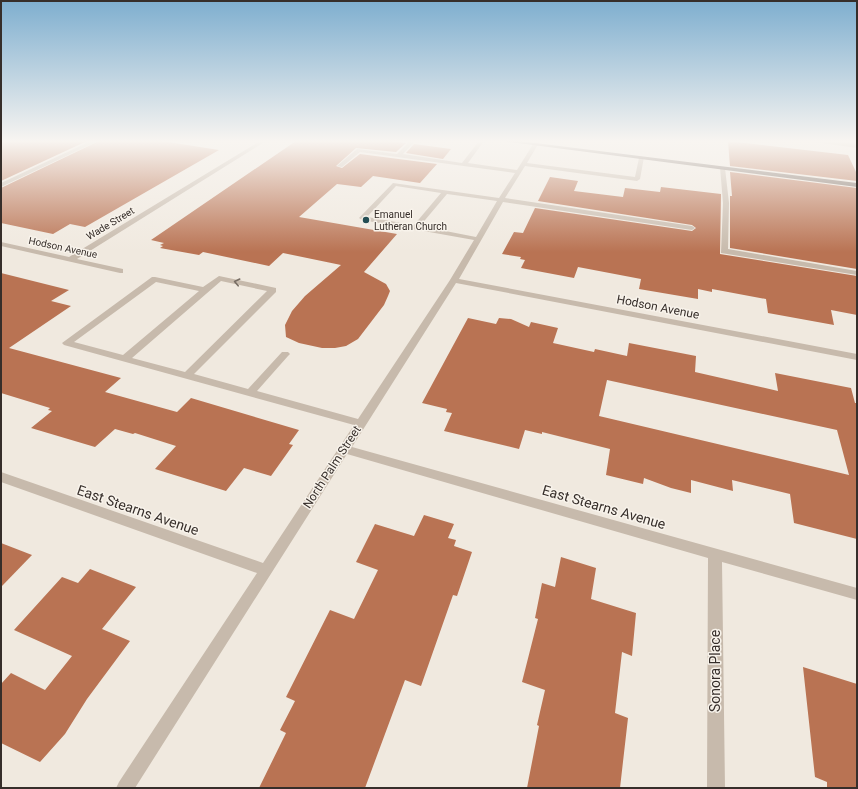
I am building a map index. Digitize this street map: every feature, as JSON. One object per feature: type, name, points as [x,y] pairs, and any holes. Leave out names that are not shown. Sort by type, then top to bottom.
[{"type":"main road","points":[[800,178],[857,185]]},
{"type":"street","points":[[1,184],[15,178]]},
{"type":"street","name":"Wade Street","points":[[70,260],[204,178]]},
{"type":"street","name":"North Palm Street","points":[[125,788],[454,280],[515,178]]},
{"type":"street","points":[[625,178],[637,178]]},
{"type":"street","points":[[723,178],[726,203],[724,251],[857,273]]},
{"type":"street","points":[[478,239],[362,218],[395,184],[692,228]]},
{"type":"street","points":[[415,228],[445,192]]},
{"type":"street","name":"Hodson Avenue","points":[[1,244],[120,271]]},
{"type":"street","points":[[125,359],[219,278],[273,290],[187,376]]},
{"type":"street","points":[[204,290],[155,279],[68,343],[360,423]]},
{"type":"street","name":"Hodson Avenue","points":[[454,280],[857,357]]},
{"type":"street","points":[[250,393],[285,354]]},
{"type":"street","name":"East Stearns Avenue","points":[[343,450],[857,594]]},
{"type":"street","name":"East Stearns Avenue","points":[[1,477],[266,570]]},
{"type":"street","name":"Sonora Place","points":[[715,554],[716,788]]},
{"type":"building","points":[[1,178],[8,178],[1,181]]},
{"type":"building","points":[[22,178],[171,178],[85,227],[70,224],[53,234],[1,223],[1,188]]},
{"type":"building","points":[[242,178],[371,178],[361,187],[337,184],[299,217],[397,234],[364,272],[386,284],[390,291],[384,305],[358,339],[346,346],[335,348],[322,348],[299,343],[286,337],[285,325],[292,311],[305,296],[341,265],[283,253],[269,266],[203,252],[199,255],[160,248],[163,246],[160,245],[164,243],[151,240]]},
{"type":"building","points":[[385,178],[425,178],[420,183]]},
{"type":"building","points":[[550,178],[578,181],[574,191],[623,197],[625,188],[660,192],[661,187],[721,194],[720,254],[857,276],[857,315],[831,310],[834,325],[768,313],[766,299],[712,289],[712,292],[698,289],[698,299],[639,289],[641,279],[578,267],[574,278],[521,268],[525,260],[520,259],[521,257],[502,254],[514,232],[523,233],[535,208],[692,231],[696,228],[692,225],[538,201]]},
{"type":"building","points":[[730,178],[776,178],[857,188],[857,269],[730,248],[730,196],[732,196]]},
{"type":"building","points":[[830,178],[857,178],[857,181]]},
{"type":"building","points":[[1,273],[69,290],[51,301],[71,306],[9,348],[121,378],[105,392],[177,412],[191,398],[299,430],[289,444],[293,445],[271,476],[244,468],[226,491],[155,469],[176,446],[135,433],[133,434],[115,429],[95,447],[31,428],[52,411],[48,410],[50,408],[1,393]]},
{"type":"building","points":[[468,318],[496,324],[499,318],[511,319],[529,327],[531,322],[558,328],[553,343],[594,352],[595,349],[627,356],[629,343],[696,356],[695,372],[778,391],[775,373],[851,388],[855,403],[857,403],[857,539],[794,523],[790,494],[732,480],[733,491],[691,480],[691,493],[671,488],[644,478],[643,484],[606,475],[610,449],[542,432],[542,434],[525,430],[519,449],[444,431],[452,413],[446,412],[447,409],[422,403]],"holes":[[[607,380],[837,430],[849,475],[599,416]]]},
{"type":"building","points":[[424,515],[454,524],[448,538],[456,540],[454,546],[472,552],[457,596],[453,595],[421,686],[405,680],[365,788],[259,788],[286,733],[280,730],[295,701],[286,697],[330,610],[354,619],[378,570],[356,562],[375,524],[414,536]]},
{"type":"building","points":[[1,543],[32,555],[1,587]]},
{"type":"building","points":[[561,557],[596,568],[591,599],[636,613],[632,656],[622,652],[615,713],[628,718],[620,788],[527,788],[539,726],[537,725],[545,690],[522,682],[538,619],[535,618],[542,583],[555,587]]},
{"type":"building","points":[[90,569],[136,587],[102,629],[130,641],[87,699],[65,734],[40,762],[1,743],[1,684],[11,673],[45,690],[72,656],[14,630],[62,577],[78,583]]},
{"type":"building","points":[[803,667],[857,684],[857,788],[827,788],[827,782],[815,777]]},
{"type":"place","name":"Emanuel Lutheran Church","points":[[366,220]]}]
